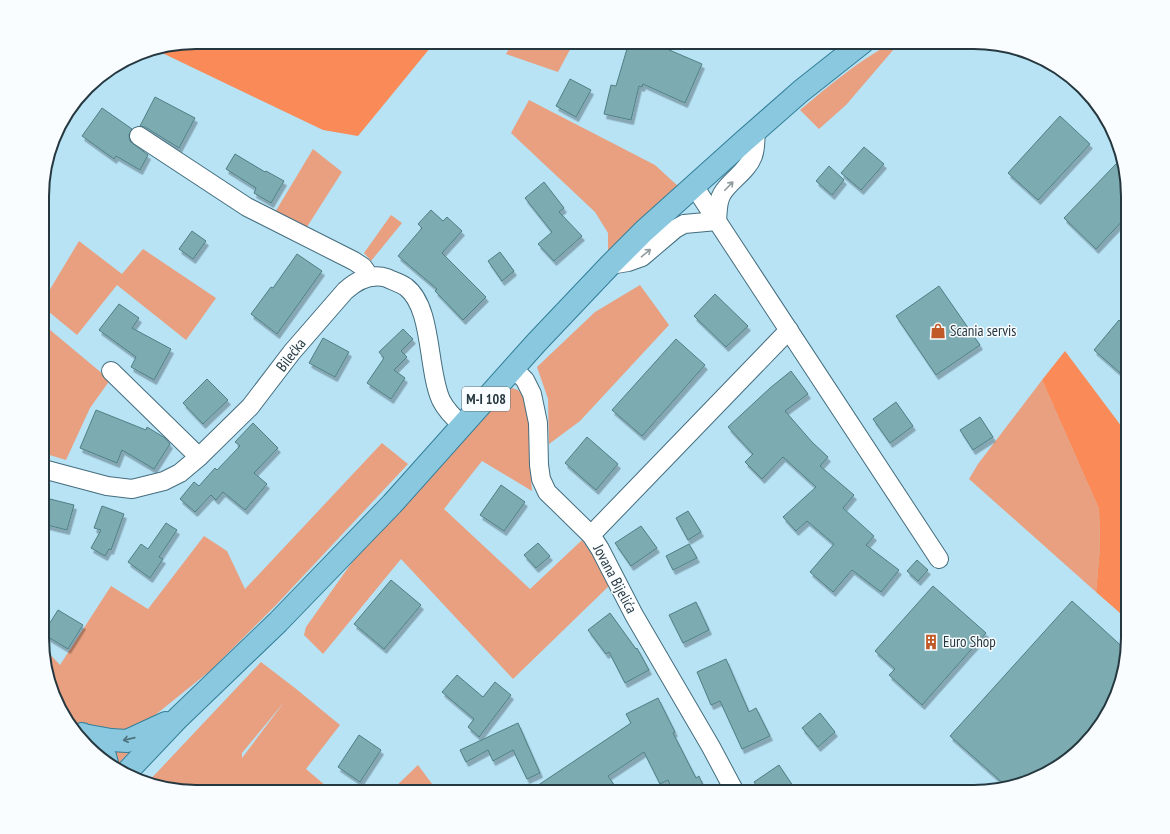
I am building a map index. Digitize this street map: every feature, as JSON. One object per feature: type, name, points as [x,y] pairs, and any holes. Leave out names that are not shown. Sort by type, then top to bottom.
[{"type":"main road","name":"M-I 108","points":[[130,769],[178,718],[278,622],[392,504],[513,368],[610,264],[756,131],[854,49]]},
{"type":"main road","points":[[86,735],[111,740],[127,740],[141,736],[178,718]]},
{"type":"street","points":[[717,221],[718,204],[722,193],[751,161],[754,154],[756,131]]},
{"type":"street","points":[[139,136],[247,207],[354,261],[363,267],[370,277],[384,277],[408,288],[421,308],[425,322],[433,375],[441,400],[449,413],[462,426]]},
{"type":"street","points":[[694,186],[939,559]]},
{"type":"street","points":[[610,264],[628,262],[642,257],[684,224],[717,221]]},
{"type":"street","name":"Bilećka","points":[[49,471],[107,486],[132,489],[164,481],[180,473],[199,457],[250,407],[292,352],[345,291],[352,285],[370,277]]},
{"type":"street","points":[[591,535],[789,330]]},
{"type":"street","name":"Jovana Bijelića","points":[[513,368],[525,380],[532,394],[538,423],[539,465],[547,492],[591,535],[600,549],[634,615],[712,747],[731,785]]},
{"type":"street","points":[[111,371],[199,457]]},
{"type":"shaded area","points":[[187,49],[429,49],[358,136],[323,130],[162,53]]},
{"type":"shaded area","points":[[509,49],[570,49],[558,72],[506,54]]},
{"type":"shaded area","points":[[881,49],[894,49],[846,105],[819,129],[800,110],[834,82]]},
{"type":"shaded area","points":[[529,100],[655,165],[679,187],[608,252],[608,233],[595,212],[511,133]]},
{"type":"shaded area","points":[[313,149],[342,172],[305,230],[274,214]]},
{"type":"shaded area","points":[[391,215],[402,223],[371,261],[364,253]]},
{"type":"shaded area","points":[[79,241],[122,274],[143,249],[216,298],[186,340],[117,285],[77,335],[49,312],[49,291]]},
{"type":"shaded area","points":[[640,285],[669,325],[580,421],[549,444],[548,399],[537,367],[595,312]]},
{"type":"shaded area","points":[[49,329],[110,380],[90,408],[66,460],[49,455]]},
{"type":"shaded area","points":[[1065,351],[1121,426],[1121,614],[1096,592],[1100,547],[1099,509],[1042,380]]},
{"type":"shaded area","points":[[1042,380],[1099,509],[1100,547],[1096,592],[969,479],[978,464]]},
{"type":"shaded area","points":[[512,388],[518,390],[525,397],[529,408],[529,453],[532,491],[482,461],[444,509],[530,589],[582,540],[612,583],[513,679],[401,559],[323,654],[304,635],[306,627],[365,544]]},
{"type":"shaded area","points":[[382,443],[408,464],[276,605],[211,670],[144,724],[132,730],[87,729],[74,721],[60,694],[54,676],[50,654],[60,665],[111,586],[148,609],[204,536],[227,551],[245,589]]},
{"type":"shaded area","points":[[261,662],[340,725],[306,769],[325,785],[187,785],[152,778]],"holes":[[[285,701],[242,758],[242,753]]]},
{"type":"shaded area","points":[[133,748],[119,763],[111,758],[106,752]]},
{"type":"shaded area","points":[[418,765],[433,785],[397,785]]},
{"type":"building","points":[[627,49],[667,49],[702,64],[685,103],[643,84],[642,87],[639,86],[631,120],[604,114],[611,85],[616,86]]},
{"type":"building","points":[[570,79],[591,90],[576,117],[556,106]]},
{"type":"building","points":[[155,97],[195,118],[179,148],[145,127],[140,126]]},
{"type":"building","points":[[102,108],[132,129],[129,135],[130,141],[148,155],[140,170],[116,156],[114,159],[82,136]]},
{"type":"building","points":[[1060,116],[1090,144],[1038,200],[1008,173]]},
{"type":"building","points":[[864,147],[884,164],[861,190],[841,173]]},
{"type":"building","points":[[235,154],[265,172],[266,171],[284,181],[271,203],[254,193],[256,188],[226,169]]},
{"type":"building","points":[[1116,164],[1118,165],[1121,187],[1121,222],[1096,249],[1064,218]]},
{"type":"building","points":[[829,166],[844,180],[832,195],[816,181]]},
{"type":"building","points":[[544,182],[564,208],[559,212],[582,236],[554,261],[538,244],[552,232],[525,198]]},
{"type":"building","points":[[431,210],[443,221],[447,217],[462,231],[442,253],[486,297],[463,320],[435,291],[437,289],[398,256],[422,228],[418,224]]},
{"type":"building","points":[[192,231],[206,241],[193,259],[179,249]]},
{"type":"building","points":[[500,252],[514,271],[502,281],[488,261]]},
{"type":"building","points":[[297,254],[322,271],[277,334],[251,314],[271,287],[273,288]]},
{"type":"building","name":"Scania servis","points":[[939,286],[980,345],[936,375],[896,316]]},
{"type":"building","points":[[715,294],[748,326],[726,347],[694,316]]},
{"type":"building","points":[[119,304],[139,318],[132,328],[171,349],[154,380],[131,367],[136,357],[99,330]]},
{"type":"building","points":[[1119,320],[1121,322],[1121,374],[1094,350]]},
{"type":"building","points":[[403,329],[413,339],[401,351],[407,357],[394,370],[405,378],[391,399],[367,383],[384,358],[379,352]]},
{"type":"building","points":[[323,338],[349,352],[335,377],[309,363]]},
{"type":"building","points":[[676,339],[705,365],[642,436],[612,410]]},
{"type":"building","points":[[791,371],[808,394],[785,411],[812,442],[828,457],[820,466],[854,495],[843,508],[874,536],[866,545],[899,570],[881,592],[852,570],[833,592],[810,572],[834,544],[807,521],[796,531],[783,517],[816,487],[783,457],[762,479],[745,462],[753,454],[728,427],[770,388]]},
{"type":"building","points":[[207,379],[228,400],[203,424],[183,403]]},
{"type":"building","points":[[896,402],[913,426],[890,443],[873,419]]},
{"type":"building","points":[[96,410],[146,430],[147,427],[165,438],[170,444],[154,469],[122,450],[117,463],[80,448]]},
{"type":"building","points":[[980,417],[993,437],[973,450],[960,430]]},
{"type":"building","points":[[253,423],[278,448],[254,473],[267,484],[245,510],[223,492],[216,500],[211,495],[195,512],[180,499],[194,482],[199,486],[215,468],[217,470],[240,446],[235,442]]},
{"type":"building","points":[[587,437],[618,464],[596,490],[565,463]]},
{"type":"building","points":[[501,485],[525,502],[504,531],[480,515]]},
{"type":"building","points":[[50,499],[74,505],[67,530],[49,526]]},
{"type":"building","points":[[102,506],[124,514],[111,550],[109,549],[105,556],[91,548],[101,530],[94,528]]},
{"type":"building","points":[[688,511],[701,532],[688,540],[676,518]]},
{"type":"building","points":[[166,523],[177,530],[159,557],[163,559],[150,578],[128,562],[141,544],[148,549]]},
{"type":"building","points":[[641,526],[657,548],[631,566],[615,543]]},
{"type":"building","points":[[538,543],[550,556],[536,568],[524,555]]},
{"type":"building","points":[[689,544],[697,558],[673,570],[666,556]]},
{"type":"building","points":[[917,560],[928,570],[918,581],[907,571]]},
{"type":"building","points":[[391,580],[421,605],[384,649],[354,624]]},
{"type":"building","name":"Euro Shop","points":[[933,586],[986,633],[922,705],[889,675],[895,669],[875,651]]},
{"type":"building","points":[[1072,601],[1121,646],[1116,676],[1110,694],[1096,720],[1078,742],[1063,755],[1039,770],[1002,782],[950,736]]},
{"type":"building","points":[[696,602],[709,630],[683,643],[669,615]]},
{"type":"building","points":[[58,610],[83,625],[68,649],[49,638],[49,624]]},
{"type":"building","points":[[610,613],[636,649],[637,648],[649,670],[625,683],[609,652],[606,654],[588,630]]},
{"type":"building","points":[[726,659],[749,712],[756,708],[770,736],[742,749],[720,701],[711,705],[697,672]]},
{"type":"building","points":[[457,675],[483,697],[495,682],[511,695],[479,737],[468,727],[474,719],[442,692]]},
{"type":"building","points":[[658,698],[675,732],[673,733],[696,778],[699,776],[703,785],[670,785],[668,780],[660,784],[644,752],[608,776],[614,785],[538,785],[631,723],[626,714]]},
{"type":"building","points":[[820,713],[835,732],[818,747],[802,728]]},
{"type":"building","points":[[518,723],[540,773],[527,779],[513,750],[493,761],[488,750],[466,762],[460,750]]},
{"type":"building","points":[[359,735],[381,750],[360,782],[338,767]]},
{"type":"building","points":[[779,765],[792,785],[756,785],[754,782]]},
{"type":"place","name":"Scania servis","points":[[938,331]]},
{"type":"place","name":"Euro Shop","points":[[931,642]]}]
